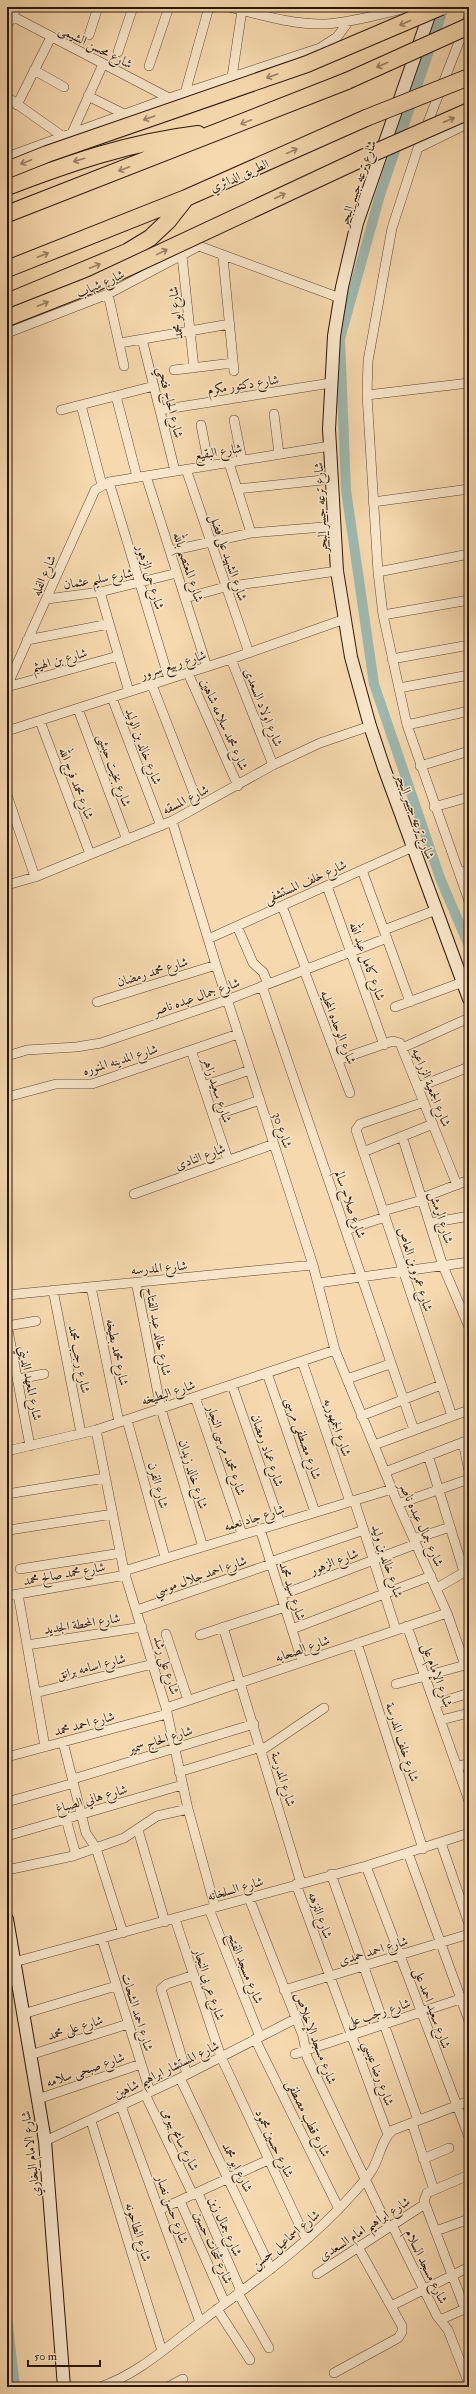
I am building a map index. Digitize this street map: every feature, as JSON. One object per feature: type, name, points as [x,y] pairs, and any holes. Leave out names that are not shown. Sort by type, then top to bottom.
[{"type":"highway","points":[[7,170],[307,64],[441,7]]},
{"type":"highway","points":[[7,214],[347,81],[469,26]]},
{"type":"highway","name":"الطريق الدائري","points":[[7,270],[186,198],[366,118],[469,77]]},
{"type":"highway","points":[[7,318],[91,285],[369,155],[469,111]]},
{"type":"highway","points":[[7,187],[65,164],[126,148],[227,129]]},
{"type":"highway","points":[[7,302],[127,252],[150,238],[168,221],[186,198]]},
{"type":"street","points":[[7,26],[17,7]]},
{"type":"street","points":[[89,35],[98,7]]},
{"type":"street","points":[[118,52],[132,7]]},
{"type":"street","points":[[148,66],[169,7]]},
{"type":"street","points":[[186,93],[209,7]]},
{"type":"street","points":[[229,7],[300,23],[326,24],[349,21],[411,7]]},
{"type":"street","name":"شارع ترعه جسر البحر","points":[[433,7],[357,223],[340,298],[330,383],[330,446],[337,570],[351,657],[370,726],[469,999]]},
{"type":"street","points":[[232,78],[242,10]]},
{"type":"street","name":"شارع محسن الشيمى","points":[[12,16],[169,98]]},
{"type":"street","name":"شارع ترعه جسر البحر","points":[[469,16],[418,148],[392,228],[368,362],[367,395],[378,572],[383,615],[407,725],[434,807],[469,901]]},
{"type":"street","points":[[7,157],[169,98],[232,78],[326,45],[342,32],[349,21]]},
{"type":"street","points":[[17,105],[51,37]]},
{"type":"street","points":[[72,133],[103,64]]},
{"type":"street","points":[[34,70],[64,87]]},
{"type":"street","points":[[88,96],[124,114]]},
{"type":"street","points":[[7,97],[62,136]]},
{"type":"street","points":[[418,148],[469,123]]},
{"type":"street","name":"شارع شهاب","points":[[7,333],[108,294],[199,246],[223,257]]},
{"type":"street","name":"شارع ابو محمد","points":[[182,256],[194,368]]},
{"type":"street","points":[[174,370],[234,367],[223,257],[340,298]]},
{"type":"street","points":[[108,294],[124,366]]},
{"type":"street","points":[[120,343],[230,324]]},
{"type":"street","name":"شارع الحاج فتحي","points":[[142,339],[175,471]]},
{"type":"street","name":"شارع دكتور مكرم","points":[[160,410],[330,383]]},
{"type":"street","points":[[367,395],[469,383]]},
{"type":"street","points":[[61,410],[154,386]]},
{"type":"street","name":"شارع المعتصم بالله","points":[[116,396],[141,477],[170,551],[207,666]]},
{"type":"street","name":"شارع حى الزهور","points":[[81,405],[105,483],[140,584],[169,679]]},
{"type":"street","points":[[274,414],[279,454]]},
{"type":"street","points":[[234,420],[242,460]]},
{"type":"street","points":[[201,425],[209,466]]},
{"type":"street","name":"شارع البقيع","points":[[105,483],[330,446]]},
{"type":"street","points":[[229,463],[250,532]]},
{"type":"street","name":"شارع الشهيد على فضل","points":[[186,469],[225,587],[249,653]]},
{"type":"street","points":[[237,489],[332,479]]},
{"type":"street","name":"شارع الفله","points":[[7,686],[95,490],[105,483]]},
{"type":"street","points":[[374,502],[469,488]]},
{"type":"street","points":[[170,551],[209,540],[250,532],[335,526]]},
{"type":"street","points":[[378,572],[469,554]]},
{"type":"street","points":[[185,598],[225,587],[337,570]]},
{"type":"street","name":"شارع سليم عثمان","points":[[47,599],[100,592],[140,584],[177,573]]},
{"type":"street","points":[[100,592],[129,692]]},
{"type":"street","points":[[383,615],[469,600]]},
{"type":"street","name":"شارع ربيع سرور","points":[[7,731],[152,685],[345,620]]},
{"type":"street","points":[[27,640],[109,624]]},
{"type":"street","points":[[392,659],[469,645]]},
{"type":"street","name":"شارع بن الهيثم","points":[[7,686],[118,656]]},
{"type":"street","name":"شارع اولاد السعدى","points":[[231,659],[273,765]]},
{"type":"street","name":"شارع محمد سلامه شاهين","points":[[188,673],[238,786]]},
{"type":"street","points":[[399,688],[469,675]]},
{"type":"street","points":[[152,685],[199,806]]},
{"type":"street","name":"شارع خالد بن الوليد","points":[[112,698],[160,826]]},
{"type":"street","name":"شارع بخيت حبشى","points":[[78,709],[127,840]]},
{"type":"street","points":[[407,725],[469,711]]},
{"type":"street","name":"شارع محمد فرج الله","points":[[40,721],[90,854]]},
{"type":"street","name":"شارع المسقه","points":[[7,885],[35,877],[172,821],[238,786],[273,765],[320,743],[370,726]]},
{"type":"street","points":[[420,766],[469,751]]},
{"type":"street","points":[[7,795],[35,877]]},
{"type":"street","points":[[434,807],[469,797]]},
{"type":"street","name":"شارع 30","points":[[172,821],[227,1000],[313,1265],[336,1350],[346,1380],[374,1445]]},
{"type":"street","name":"شارع خلف المستشفى","points":[[208,939],[413,847]]},
{"type":"street","points":[[362,870],[410,1002]]},
{"type":"street","points":[[459,873],[469,870]]},
{"type":"street","name":"شارع كامل عبد الله","points":[[327,886],[384,1044]]},
{"type":"street","name":"شارع الوحده المحليه","points":[[282,906],[350,1093]]},
{"type":"street","name":"شارع جمال عبده ناصر","points":[[7,1056],[27,1050],[76,1047],[101,1043],[227,1000],[351,952],[436,910]]},
{"type":"street","name":"شارع صلاح سالم","points":[[237,926],[253,963],[263,972],[265,985],[390,1364],[414,1430]]},
{"type":"street","name":"شارع محمد رمضان","points":[[97,1002],[216,965]]},
{"type":"street","points":[[395,1007],[462,982]]},
{"type":"street","points":[[338,1060],[395,1041],[401,1045],[469,1018]]},
{"type":"street","name":"شارع المدينه المنوره","points":[[7,1097],[56,1084],[92,1084],[238,1034]]},
{"type":"street","name":"شارع الجمعية الزراعيه","points":[[401,1045],[434,1124],[457,1185]]},
{"type":"street","name":"شارع سعيد زاهر","points":[[191,1050],[228,1160]]},
{"type":"street","points":[[418,1087],[469,1067]]},
{"type":"street","points":[[203,1086],[250,1070]]},
{"type":"street","points":[[213,1116],[260,1100]]},
{"type":"street","name":"شارع عمرو بن العاص","points":[[424,1102],[360,1124],[356,1130],[402,1272],[452,1416]]},
{"type":"street","points":[[363,1152],[434,1124]]},
{"type":"street","name":"شارع الرمش","points":[[402,1136],[443,1266],[469,1327]]},
{"type":"street","name":"شارع النادى","points":[[134,1194],[274,1144]]},
{"type":"street","points":[[346,1230],[469,1180]]},
{"type":"street","points":[[430,1223],[469,1216]]},
{"type":"street","points":[[318,1283],[469,1262]]},
{"type":"street","name":"شارع المدرسه","points":[[7,1295],[313,1265]]},
{"type":"street","name":"شارع خالد عبد الفتاح","points":[[136,1282],[161,1409]]},
{"type":"street","name":"شارع محمد بطيخه","points":[[91,1287],[123,1421]]},
{"type":"street","name":"شارع رجب محمد","points":[[53,1290],[81,1434]]},
{"type":"street","points":[[7,1326],[36,1321]]},
{"type":"street","name":"شارع المعهد الديني","points":[[7,1326],[30,1446]]},
{"type":"street","name":"شارع البطيخه","points":[[7,1451],[96,1430],[336,1350]]},
{"type":"street","name":"شارع الجمهوريه","points":[[302,1361],[352,1501]]},
{"type":"street","points":[[346,1380],[390,1364]]},
{"type":"street","name":"شارع مصطفى مرسى","points":[[267,1373],[316,1512]]},
{"type":"street","points":[[18,1379],[44,1374]]},
{"type":"street","name":"شارع عماد رمضان","points":[[232,1385],[280,1523]]},
{"type":"street","points":[[361,1416],[441,1385]]},
{"type":"street","name":"شارع محمد مرسى النجار","points":[[195,1397],[242,1534]]},
{"type":"street","name":"شارع خالد زيدان","points":[[161,1409],[203,1547]]},
{"type":"street","points":[[374,1445],[469,1410]]},
{"type":"street","name":"شارع الفرن","points":[[123,1421],[165,1557]]},
{"type":"street","name":"شارع على رشد","points":[[96,1430],[125,1573],[167,1711],[179,1772],[212,1908]]},
{"type":"street","points":[[385,1472],[466,1441],[469,1471]]},
{"type":"street","name":"شارع جمال عبده ناصر","points":[[374,1445],[398,1504],[447,1612],[467,1664]]},
{"type":"street","points":[[428,1455],[450,1527],[466,1571],[436,1588]]},
{"type":"street","points":[[7,1494],[105,1478]]},
{"type":"street","points":[[398,1504],[469,1479]]},
{"type":"street","name":"شارع جاد نعمه","points":[[125,1573],[165,1557],[203,1547],[392,1489]]},
{"type":"street","name":"شارع خالد بن وليد","points":[[352,1501],[364,1530],[396,1630]]},
{"type":"street","points":[[9,1530],[113,1514]]},
{"type":"street","name":"شارع الزهور","points":[[281,1595],[374,1560],[450,1527]]},
{"type":"street","name":"شارع سيد محمد","points":[[260,1529],[302,1662]]},
{"type":"street","name":"شارع احمد جلال موسي","points":[[137,1610],[364,1530]]},
{"type":"street","points":[[20,1569],[121,1553]]},
{"type":"street","name":"شارع محمد صالح محمد","points":[[7,1596],[125,1573]]},
{"type":"street","points":[[292,1629],[431,1576]]},
{"type":"street","points":[[18,1594],[45,1747]]},
{"type":"street","points":[[200,1635],[285,1607]]},
{"type":"street","name":"شارع الصحابه","points":[[167,1711],[188,1700],[447,1612]]},
{"type":"street","name":"شارع الإمام على","points":[[407,1626],[469,1802]]},
{"type":"street","name":"شارع المحطة الجديد","points":[[27,1645],[142,1627]]},
{"type":"street","name":"شارع المدرسة","points":[[223,1628],[254,1724],[298,1884]]},
{"type":"street","points":[[166,1634],[188,1700]]},
{"type":"street","name":"شارع خلف المدرسة","points":[[357,1643],[423,1849]]},
{"type":"street","name":"شارع اسامه برانق","points":[[35,1693],[152,1664]]},
{"type":"street","points":[[396,1684],[467,1664]]},
{"type":"street","points":[[435,1704],[469,1694]]},
{"type":"street","points":[[179,1772],[261,1749],[324,1708]]},
{"type":"street","name":"شارع احمد محمد","points":[[7,1757],[167,1711]]},
{"type":"street","points":[[441,1720],[469,1713]]},
{"type":"street","name":"شارع الحاج سمير","points":[[7,1802],[254,1724]]},
{"type":"street","points":[[63,1742],[86,1833],[96,1848],[123,1933]]},
{"type":"street","points":[[457,1767],[469,1763]]},
{"type":"street","name":"شارع هاني الصباغ","points":[[7,1836],[182,1785]]},
{"type":"street","points":[[7,1870],[76,1855],[124,1838],[157,1816],[188,1810]]},
{"type":"street","points":[[66,1819],[76,1855]]},
{"type":"street","points":[[138,1830],[165,1922]]},
{"type":"street","name":"شارع السلخانه","points":[[10,1964],[165,1922],[331,1874],[366,1866],[423,1849],[469,1833]]},
{"type":"street","points":[[441,1842],[469,1924]]},
{"type":"street","points":[[408,1853],[441,1943],[465,1997],[469,2021]]},
{"type":"street","name":"شارع سعيد احمد على","points":[[366,1866],[469,2137]]},
{"type":"street","points":[[331,1874],[364,1966],[415,2121],[424,2159],[434,2190]]},
{"type":"street","name":"شارع النزهه","points":[[298,1884],[329,1976]]},
{"type":"street","name":"شارع مسجد الإخلاص","points":[[249,1898],[284,1990],[297,2018],[303,2036],[305,2050],[364,2180],[390,2226]]},
{"type":"street","name":"شارع مسجد الفتح","points":[[212,1908],[258,2038]]},
{"type":"street","name":"شارع الامام البخاري","points":[[7,1919],[10,1964],[23,2014],[45,2142],[64,2387]]},
{"type":"street","name":"شارع عربى النجار","points":[[175,1919],[221,2057]]},
{"type":"street","name":"شارع احمد حمدى","points":[[284,1990],[469,1934]]},
{"type":"street","name":"شارع احمد الشحات","points":[[102,1939],[141,2064],[147,2093]]},
{"type":"street","name":"شارع ابو محمد","points":[[194,1975],[167,1984],[161,1989],[161,1993],[184,2076],[271,2269]]},
{"type":"street","name":"شارع رضا عيسي","points":[[329,1976],[388,2135]]},
{"type":"street","points":[[23,2014],[116,1986]]},
{"type":"street","name":"شارع رجب على","points":[[295,2054],[350,2034],[465,1997]]},
{"type":"street","name":"شارع المستشار ابراهيم شاهين","points":[[45,2142],[184,2076],[297,2018]]},
{"type":"street","name":"شارع على محمد","points":[[30,2055],[128,2024]]},
{"type":"street","name":"شارع قطب مصطفى","points":[[258,2038],[339,2209]]},
{"type":"street","name":"شارع حسين محمود","points":[[221,2057],[306,2239]]},
{"type":"street","name":"شارع صبحى سلامه","points":[[38,2099],[141,2064]]},
{"type":"street","name":"شارع سامح بيومى","points":[[147,2093],[196,2194]]},
{"type":"street","points":[[388,2135],[415,2121],[469,2101]]},
{"type":"street","name":"شارع حسن نصار","points":[[121,2106],[200,2322]]},
{"type":"street","name":"شارع الطاحونه","points":[[91,2121],[162,2351]]},
{"type":"street","name":"شارع اسماعيل حسن","points":[[100,2387],[129,2375],[271,2269],[306,2239],[339,2209],[364,2180],[377,2160],[388,2135]]},
{"type":"street","points":[[424,2159],[449,2148]]},
{"type":"street","points":[[159,2210],[268,2160]]},
{"type":"street","name":"شارع ابراهيم امام السعدى","points":[[317,2274],[390,2226],[425,2199],[434,2190],[469,2175]]},
{"type":"street","name":"شارع جمال زين","points":[[196,2194],[239,2292],[269,2348]]},
{"type":"street","points":[[425,2199],[452,2274],[467,2308],[440,2320]]},
{"type":"street","name":"شارع شحات حسين","points":[[180,2201],[221,2306],[250,2360]]},
{"type":"street","points":[[436,2231],[469,2219]]},
{"type":"street","name":"شارع مسجد السلام","points":[[390,2226],[423,2290],[440,2320],[448,2330],[469,2384]]},
{"type":"street","points":[[334,2373],[398,2338],[402,2332],[402,2326],[358,2247]]},
{"type":"street","points":[[391,2306],[452,2274],[469,2267]]},
{"type":"street","points":[[168,2387],[183,2379]]},
{"type":"street","points":[[458,2387],[469,2384]]},
{"type":"waterway","points":[[444,7],[380,195],[340,339],[346,490],[374,684],[440,878],[469,946]]},
{"type":"waterway","points":[[7,2317],[15,2387]]}]
